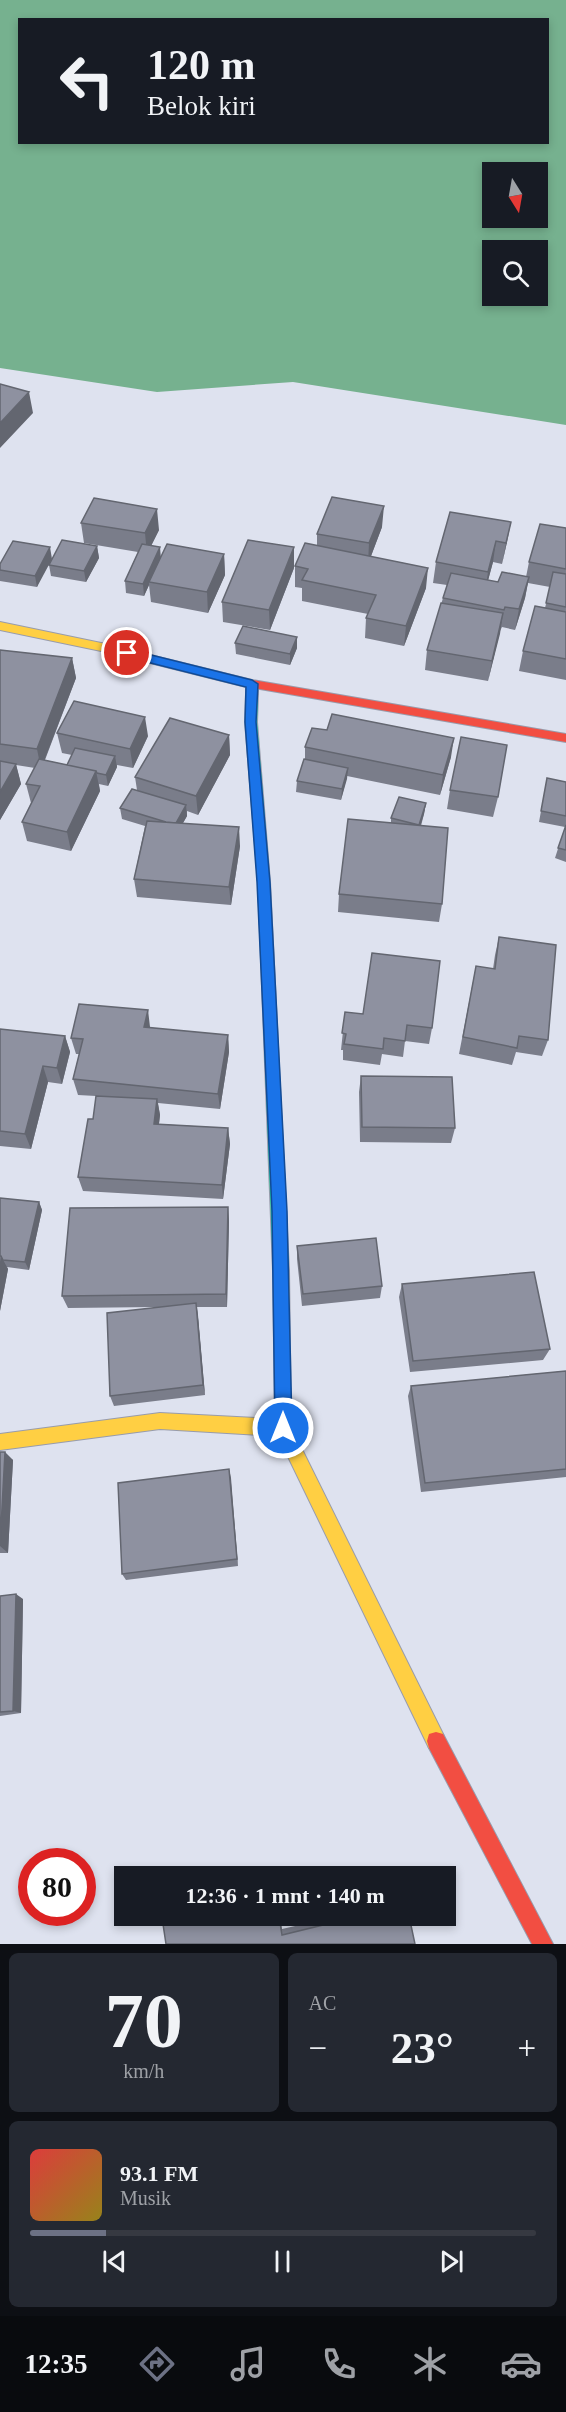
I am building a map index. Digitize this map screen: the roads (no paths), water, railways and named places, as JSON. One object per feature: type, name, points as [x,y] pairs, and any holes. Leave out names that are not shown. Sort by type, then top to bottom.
[{"type":"main road","points":[[0,626],[106,648],[252,684],[566,738]]},
{"type":"main road","points":[[252,684],[250,722],[264,882],[280,1211],[283,1428],[404,1679],[543,1944]]},
{"type":"main road","points":[[0,1442],[160,1421],[283,1428]]}]
